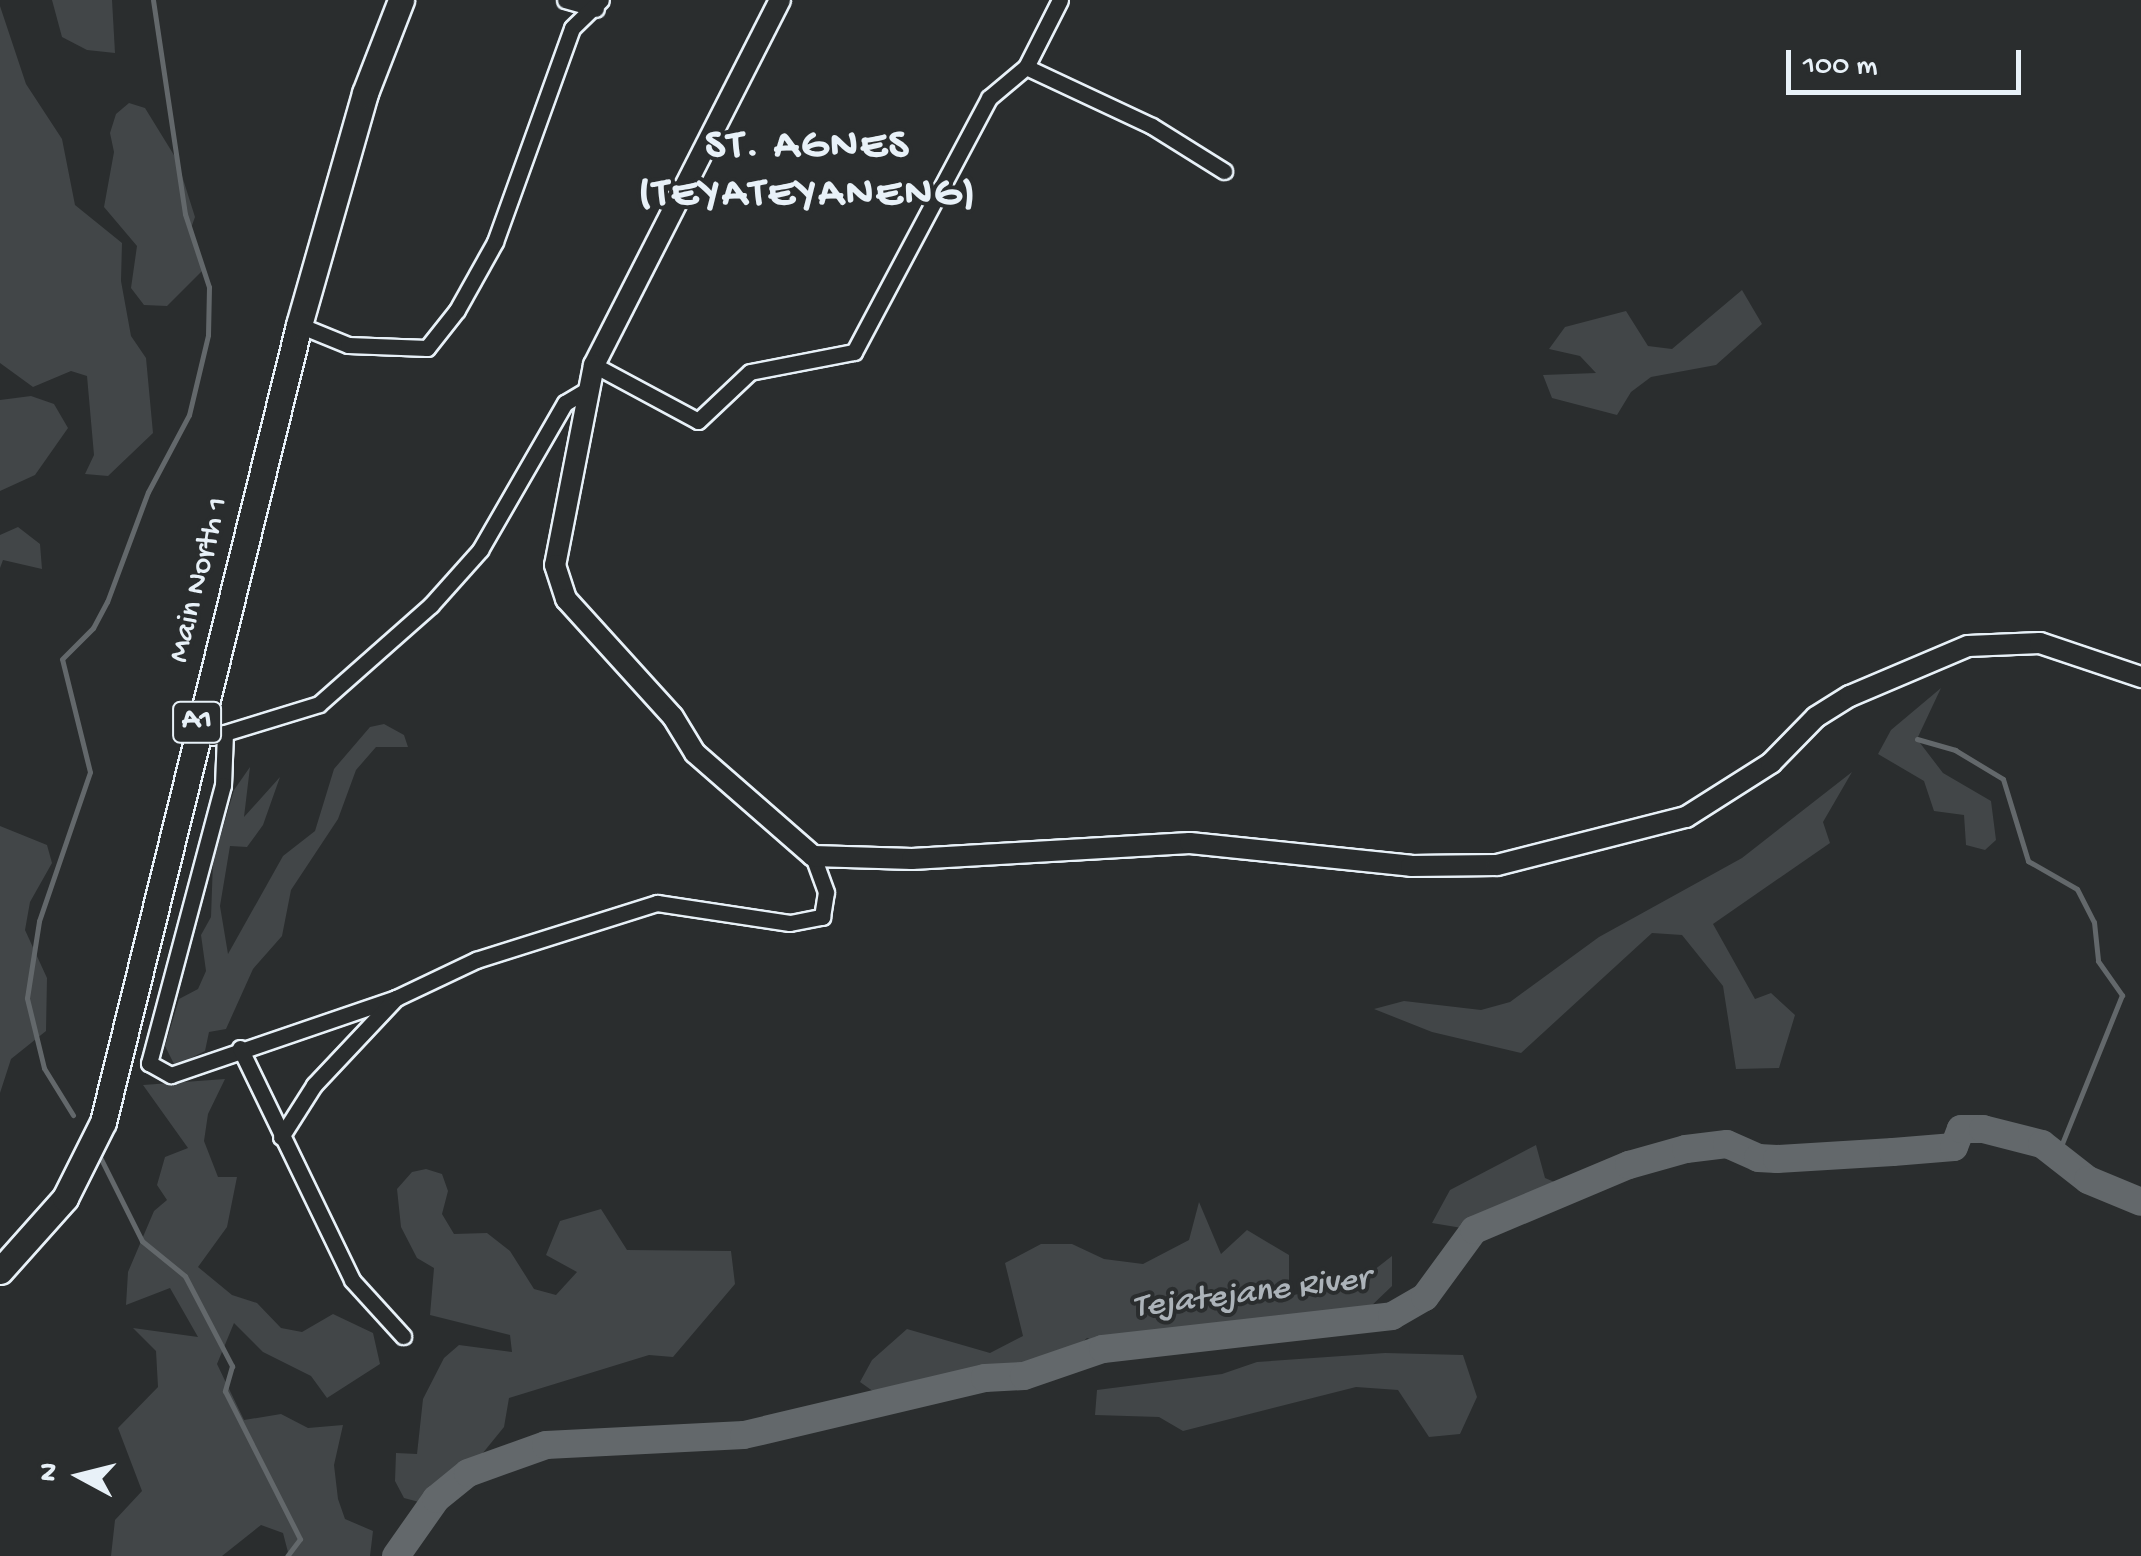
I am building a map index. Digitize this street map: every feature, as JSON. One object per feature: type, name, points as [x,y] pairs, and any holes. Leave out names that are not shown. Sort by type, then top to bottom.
[{"type":"main road","name":"Main North 1","points":[[0,1271],[65,1198],[102,1122],[195,730],[299,325],[365,92],[401,0]]},
{"type":"street","points":[[565,0],[599,4]]},
{"type":"street","points":[[225,733],[222,786],[149,1063],[171,1075],[240,1048],[396,998],[476,960],[657,903],[790,924],[822,917],[826,892],[814,856],[695,754],[673,716],[588,627],[556,584],[594,365],[780,0]]},
{"type":"street","points":[[594,365],[698,422],[750,372],[854,352],[989,98],[1026,67],[1060,0]]},
{"type":"street","points":[[299,325],[348,345],[426,348],[457,310],[495,242],[572,28],[599,4]]},
{"type":"street","points":[[1026,67],[1152,126],[1224,171]]},
{"type":"street","points":[[195,730],[212,737],[320,704],[431,605],[480,550],[565,403],[587,390]]},
{"type":"street","points":[[814,856],[912,859],[1190,842],[1411,866],[1497,865],[1652,830],[1716,803],[1850,696],[1968,646],[2040,644],[2141,677]]},
{"type":"street","points":[[281,1137],[314,1085],[396,998]]},
{"type":"street","points":[[240,1048],[264,1088],[281,1137],[352,1280],[403,1336]]},
{"type":"shaded area","points":[[52,0],[112,0],[115,53],[87,50],[62,37]]},
{"type":"shaded area","points":[[0,6],[26,84],[62,139],[75,205],[122,243],[121,281],[131,336],[146,358],[153,433],[108,476],[85,474],[94,455],[87,376],[71,371],[33,387],[0,363]]},
{"type":"shaded area","points":[[129,103],[145,108],[177,160],[195,217],[190,231],[203,270],[167,306],[144,305],[131,288],[137,246],[104,207],[114,152],[110,133],[116,114]]},
{"type":"shaded area","points":[[1742,290],[1762,324],[1716,365],[1651,377],[1631,392],[1617,415],[1552,398],[1543,375],[1596,373],[1580,356],[1549,349],[1565,327],[1626,311],[1648,346],[1672,349]]},
{"type":"shaded area","points":[[31,396],[54,404],[68,428],[35,475],[0,491],[0,400]]},
{"type":"shaded area","points":[[18,527],[40,544],[42,569],[3,560],[0,568],[0,535]]},
{"type":"shaded area","points":[[1941,688],[1917,739],[1943,773],[1991,801],[1996,840],[1985,850],[1966,845],[1964,815],[1934,811],[1924,781],[1878,754],[1891,730]]},
{"type":"shaded area","points":[[384,724],[404,735],[408,747],[376,747],[356,770],[338,819],[291,890],[282,936],[253,969],[226,1029],[209,1032],[205,1051],[175,1066],[165,1046],[179,999],[198,989],[206,971],[201,935],[211,917],[213,861],[234,790],[250,767],[244,817],[280,777],[263,825],[247,847],[230,846],[220,906],[228,954],[283,856],[315,831],[334,769],[370,727]]},
{"type":"shaded area","points":[[1852,772],[1823,822],[1830,843],[1713,924],[1755,999],[1771,993],[1795,1015],[1779,1068],[1736,1069],[1723,986],[1682,935],[1652,933],[1521,1053],[1432,1032],[1374,1009],[1404,1001],[1481,1010],[1510,1002],[1599,937],[1742,858]]},
{"type":"shaded area","points":[[0,826],[47,845],[52,863],[30,902],[25,930],[47,978],[46,1031],[11,1059],[0,1093]]},
{"type":"shaded area","points":[[225,1079],[208,1114],[204,1141],[218,1177],[237,1177],[227,1227],[198,1267],[232,1295],[257,1303],[281,1328],[302,1332],[333,1314],[373,1333],[380,1364],[327,1398],[311,1376],[263,1352],[234,1323],[217,1364],[244,1420],[281,1414],[308,1428],[343,1425],[334,1465],[338,1499],[345,1519],[373,1531],[370,1556],[289,1556],[283,1533],[261,1525],[222,1556],[111,1556],[115,1520],[142,1491],[118,1428],[158,1387],[156,1351],[133,1328],[198,1337],[170,1288],[126,1305],[128,1272],[154,1211],[167,1200],[157,1185],[165,1157],[188,1148],[143,1085]]},
{"type":"shaded area","points":[[1536,1145],[1545,1178],[1571,1189],[1474,1230],[1432,1223],[1450,1190]]},
{"type":"shaded area","points":[[426,1169],[442,1174],[448,1191],[442,1214],[454,1234],[487,1233],[510,1251],[534,1289],[556,1295],[577,1272],[546,1255],[560,1221],[601,1209],[627,1250],[731,1251],[735,1284],[673,1357],[649,1355],[509,1398],[504,1427],[478,1459],[455,1483],[419,1502],[404,1498],[395,1481],[396,1453],[417,1454],[423,1399],[444,1358],[459,1345],[512,1352],[510,1335],[430,1315],[434,1268],[417,1258],[401,1227],[397,1189],[412,1172]]},
{"type":"shaded area","points":[[1199,1202],[1221,1254],[1247,1230],[1289,1255],[1289,1296],[1360,1281],[1392,1256],[1392,1286],[1368,1309],[1114,1348],[1087,1338],[1059,1365],[891,1404],[860,1382],[872,1360],[907,1329],[990,1353],[1023,1336],[1005,1263],[1041,1244],[1072,1244],[1104,1259],[1143,1264],[1189,1240]]},
{"type":"shaded area","points":[[1385,1353],[1463,1355],[1477,1397],[1460,1434],[1429,1437],[1398,1390],[1356,1387],[1183,1431],[1159,1417],[1095,1415],[1097,1390],[1222,1374],[1257,1362]]},
{"type":"waterway","points":[[73,1115],[44,1068],[27,998],[39,921],[90,772],[62,659],[93,628],[107,602],[148,492],[189,415],[208,335],[209,287],[185,214],[153,0]]},
{"type":"waterway","points":[[1917,739],[1955,750],[2003,779],[2028,861],[2077,889],[2094,922],[2098,961],[2122,995],[2057,1156]]},
{"type":"waterway","name":"Tejatejane River","points":[[396,1556],[436,1499],[468,1473],[546,1445],[744,1435],[985,1378],[1024,1376],[1103,1349],[1392,1316],[1425,1297],[1474,1230],[1629,1165],[1686,1149],[1727,1144],[1758,1158],[1777,1159],[1893,1152],[1954,1147],[1961,1129],[1983,1129],[2042,1144],[2088,1180],[2141,1202]]},
{"type":"waterway","points":[[99,1155],[142,1241],[185,1276],[232,1366],[225,1391],[300,1539],[287,1556]]},
{"type":"district","name":"ST. AGNES (TEYATEYANENG)","points":[[808,172]]}]
